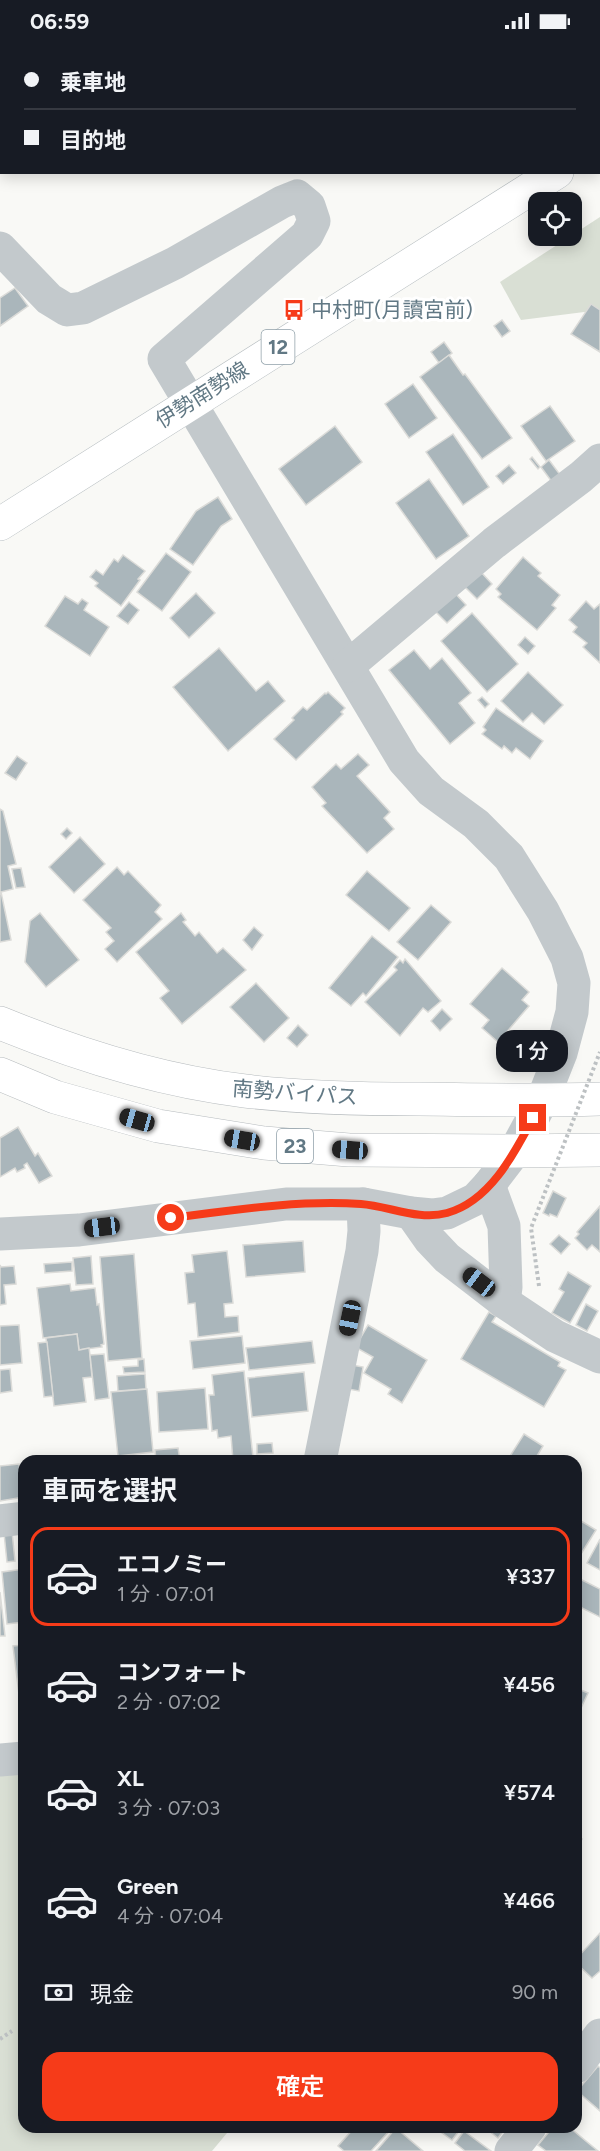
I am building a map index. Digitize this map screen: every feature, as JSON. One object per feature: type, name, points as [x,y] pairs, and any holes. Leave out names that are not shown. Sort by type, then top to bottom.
[{"type":"main road","name":"伊勢南勢線","points":[[0,524],[554,174]]},
{"type":"main road","name":"南勢バイパス","points":[[0,1023],[111,1062],[183,1080],[244,1091],[321,1098],[542,1101],[600,1099]]},
{"type":"main road","name":"23","points":[[0,1074],[55,1097],[158,1126],[264,1143],[350,1150],[600,1150]]},
{"type":"street","points":[[0,248],[49,299],[67,310],[83,308],[175,263],[282,202],[297,196],[309,206],[314,221],[307,235],[164,359],[404,760],[431,791],[476,824],[509,858],[543,910],[567,958],[573,983],[572,1012],[561,1053],[542,1101],[515,1151],[476,1199],[447,1213],[432,1215],[411,1213],[363,1204],[286,1204],[79,1230],[0,1234]]},
{"type":"street","points":[[348,666],[494,543],[581,477],[600,459]]},
{"type":"street","points":[[489,1185],[504,1226],[506,1287],[504,1302]]},
{"type":"street","points":[[321,1455],[362,1251],[363,1204]]},
{"type":"street","points":[[411,1213],[430,1240],[447,1258],[504,1302],[555,1336],[600,1357]]},
{"type":"street","points":[[0,1521],[18,1519]]},
{"type":"street","points":[[0,1760],[18,1758]]},
{"type":"street","points":[[582,2059],[600,2035]]},
{"type":"street","points":[[512,2151],[526,2133]]},
{"type":"path","points":[[539,1286],[531,1228],[600,1052]]},
{"type":"path","points":[[0,2039],[12,2031]]},
{"type":"shaded area","points":[[600,217],[600,310],[521,320],[500,282],[555,246],[582,246],[582,229]]},
{"type":"shaded area","points":[[18,1769],[18,2133],[227,2133],[212,2151],[0,2151],[0,1772]]},
{"type":"building","points":[[15,288],[28,306],[0,326],[0,298]]},
{"type":"building","points":[[591,304],[600,310],[600,352],[571,334]]},
{"type":"building","points":[[502,320],[510,331],[502,337],[494,326]]},
{"type":"building","points":[[444,342],[452,353],[439,363],[431,352]]},
{"type":"building","points":[[449,355],[512,438],[482,459],[420,377]]},
{"type":"building","points":[[413,384],[437,418],[409,438],[385,404]]},
{"type":"building","points":[[550,406],[575,441],[546,461],[521,426]]},
{"type":"building","points":[[335,426],[362,462],[306,505],[279,469]]},
{"type":"building","points":[[453,434],[489,487],[463,505],[426,452]]},
{"type":"building","points":[[532,457],[540,467],[538,469],[530,459]]},
{"type":"building","points":[[549,460],[561,476],[552,482],[541,467]]},
{"type":"building","points":[[509,465],[516,473],[503,484],[496,476]]},
{"type":"building","points":[[429,479],[469,536],[436,559],[396,503]]},
{"type":"building","points":[[218,497],[232,519],[221,526],[193,565],[170,549],[196,511]]},
{"type":"building","points":[[166,553],[191,572],[162,611],[137,592]]},
{"type":"building","points":[[123,555],[145,571],[121,606],[95,586],[98,583],[90,577],[96,570],[103,575],[114,559],[118,562]]},
{"type":"building","points":[[523,557],[541,573],[538,576],[560,595],[552,605],[556,608],[537,630],[498,597],[501,594],[496,589]]},
{"type":"building","points":[[479,570],[492,584],[477,599],[464,586]]},
{"type":"building","points":[[452,590],[466,605],[447,623],[433,609]]},
{"type":"building","points":[[196,593],[215,613],[189,638],[170,618]]},
{"type":"building","points":[[65,596],[78,604],[82,599],[88,603],[84,610],[109,627],[90,656],[45,626]]},
{"type":"building","points":[[586,601],[594,609],[600,604],[600,663],[583,647],[587,643],[573,632],[577,627],[569,620]]},
{"type":"building","points":[[129,602],[139,610],[128,624],[117,616]]},
{"type":"building","points":[[472,613],[518,664],[487,692],[441,641]]},
{"type":"building","points":[[525,637],[535,646],[528,654],[518,645]]},
{"type":"building","points":[[219,648],[256,691],[268,681],[285,701],[228,751],[173,687]]},
{"type":"building","points":[[414,650],[430,669],[442,658],[471,693],[459,703],[475,723],[450,744],[389,670]]},
{"type":"building","points":[[528,672],[563,705],[544,724],[532,713],[523,722],[501,701]]},
{"type":"building","points":[[328,692],[345,708],[341,712],[343,714],[296,760],[274,739],[294,720],[292,718],[303,707],[307,710]]},
{"type":"building","points":[[482,697],[489,704],[485,708],[478,700]]},
{"type":"building","points":[[496,708],[543,741],[530,759],[516,748],[512,753],[504,746],[502,749],[482,734],[486,730],[483,727]]},
{"type":"building","points":[[358,754],[369,765],[357,776],[390,812],[384,818],[394,829],[367,853],[322,806],[326,803],[312,787],[336,764],[341,769]]},
{"type":"building","points":[[17,756],[27,763],[16,780],[5,773]]},
{"type":"building","points":[[0,809],[3,811],[16,864],[8,866],[13,889],[1,892],[11,940],[0,942]]},
{"type":"building","points":[[67,828],[72,833],[66,839],[61,834]]},
{"type":"building","points":[[80,837],[105,864],[74,893],[49,867]]},
{"type":"building","points":[[117,867],[124,875],[128,871],[161,905],[155,912],[162,919],[117,962],[105,949],[114,941],[106,932],[111,928],[83,900]]},
{"type":"building","points":[[21,868],[25,887],[16,888],[12,869]]},
{"type":"building","points":[[367,871],[410,908],[389,931],[346,895]]},
{"type":"building","points":[[431,905],[451,922],[418,960],[397,942]]},
{"type":"building","points":[[40,913],[79,960],[46,987],[25,962],[30,921]]},
{"type":"building","points":[[181,913],[186,920],[183,922],[195,936],[199,932],[217,953],[223,948],[246,970],[182,1024],[160,998],[169,991],[136,952]]},
{"type":"building","points":[[254,927],[263,935],[252,950],[243,940]]},
{"type":"building","points":[[372,936],[398,957],[366,996],[363,993],[351,1006],[329,988]]},
{"type":"building","points":[[405,959],[441,1001],[428,1012],[423,1008],[400,1036],[365,1002],[397,970],[394,967],[400,960],[403,963]]},
{"type":"building","points":[[502,968],[529,992],[522,1000],[529,1006],[498,1042],[482,1028],[489,1020],[470,1004]]},
{"type":"building","points":[[256,983],[289,1018],[264,1042],[230,1007]]},
{"type":"building","points":[[442,1009],[452,1019],[440,1031],[431,1021]]},
{"type":"building","points":[[298,1025],[308,1035],[297,1047],[287,1038]]},
{"type":"building","points":[[18,1127],[35,1156],[38,1153],[52,1176],[39,1183],[27,1163],[24,1165],[25,1168],[17,1172],[15,1168],[0,1177],[0,1138]]},
{"type":"building","points":[[553,1191],[566,1198],[557,1217],[543,1213]]},
{"type":"building","points":[[600,1206],[600,1252],[592,1245],[587,1250],[575,1238],[579,1234],[577,1232]]},
{"type":"building","points":[[559,1235],[570,1244],[561,1254],[550,1244]]},
{"type":"building","points":[[303,1241],[305,1272],[246,1277],[243,1245]]},
{"type":"building","points":[[227,1251],[233,1303],[224,1304],[225,1317],[238,1316],[239,1332],[198,1337],[195,1303],[188,1304],[185,1273],[194,1272],[192,1255]]},
{"type":"building","points":[[134,1254],[142,1358],[108,1361],[100,1257]]},
{"type":"building","points":[[91,1256],[93,1284],[76,1285],[73,1258]]},
{"type":"building","points":[[72,1262],[72,1271],[45,1273],[44,1264]]},
{"type":"building","points":[[0,1265],[1,1267],[14,1266],[16,1284],[4,1285],[6,1304],[0,1305]]},
{"type":"building","points":[[568,1272],[591,1286],[570,1323],[552,1313],[564,1292],[559,1289]]},
{"type":"building","points":[[70,1284],[71,1291],[95,1288],[104,1344],[101,1345],[102,1347],[79,1350],[77,1334],[43,1338],[37,1288]]},
{"type":"building","points":[[586,1304],[598,1311],[587,1331],[576,1325]]},
{"type":"building","points":[[489,1312],[496,1316],[492,1322],[560,1362],[558,1366],[566,1370],[544,1407],[461,1359]]},
{"type":"building","points":[[19,1325],[22,1363],[0,1365],[0,1326]]},
{"type":"building","points":[[368,1325],[427,1360],[402,1403],[388,1394],[391,1389],[364,1373],[373,1357],[355,1347]]},
{"type":"building","points":[[77,1334],[79,1350],[89,1348],[90,1355],[92,1377],[83,1378],[86,1402],[54,1406],[46,1338]]},
{"type":"building","points":[[242,1336],[245,1363],[193,1369],[190,1341]]},
{"type":"building","points":[[312,1341],[315,1363],[249,1370],[246,1348]]},
{"type":"building","points":[[47,1342],[53,1396],[44,1397],[38,1343]]},
{"type":"building","points":[[104,1354],[109,1398],[95,1400],[90,1355]]},
{"type":"building","points":[[144,1359],[145,1372],[124,1373],[123,1367],[138,1366],[138,1360]]},
{"type":"building","points":[[352,1365],[363,1367],[359,1391],[348,1389]]},
{"type":"building","points":[[10,1369],[12,1391],[0,1393],[0,1370]]},
{"type":"building","points":[[244,1371],[253,1455],[233,1455],[231,1436],[218,1438],[217,1430],[212,1431],[209,1395],[214,1395],[212,1375]]},
{"type":"building","points":[[304,1372],[308,1411],[252,1417],[248,1378]]},
{"type":"building","points":[[145,1374],[146,1389],[118,1391],[117,1376]]},
{"type":"building","points":[[205,1388],[208,1429],[159,1432],[157,1392]]},
{"type":"building","points":[[147,1389],[153,1452],[118,1455],[111,1392]]},
{"type":"building","points":[[524,1434],[543,1446],[538,1455],[511,1455]]},
{"type":"building","points":[[272,1443],[273,1453],[257,1454],[257,1444]]},
{"type":"building","points":[[178,1448],[179,1455],[155,1455],[155,1450]]},
{"type":"building","points":[[18,1464],[18,1498],[0,1501],[0,1466]]},
{"type":"building","points":[[582,1522],[596,1530],[582,1552]]},
{"type":"building","points":[[12,1532],[15,1561],[7,1562],[4,1533]]},
{"type":"building","points":[[600,1539],[600,1570],[587,1563]]},
{"type":"building","points":[[18,1570],[18,1623],[7,1624],[2,1572]]},
{"type":"building","points":[[582,1580],[600,1589],[600,1617],[582,1608]]},
{"type":"building","points":[[0,1592],[5,1636],[0,1636]]},
{"type":"building","points":[[13,1646],[18,1646],[18,1686]]},
{"type":"building","points":[[582,1690],[588,1693],[582,1706]]},
{"type":"building","points":[[600,1933],[600,1971],[592,1978],[582,1969],[582,1952]]},
{"type":"building","points":[[598,2066],[600,2068],[600,2111],[582,2095],[582,2085]]},
{"type":"building","points":[[350,2133],[387,2133],[371,2151],[344,2151],[338,2146]]},
{"type":"building","points":[[392,2133],[402,2133],[423,2151],[376,2151]]},
{"type":"building","points":[[442,2133],[457,2133],[452,2140]]},
{"type":"building","points":[[462,2133],[467,2133],[491,2151],[465,2151],[455,2143]]},
{"type":"building","points":[[492,2133],[502,2133],[498,2138]]},
{"type":"building","points":[[548,2133],[576,2133],[598,2151],[546,2151],[538,2145]]},
{"type":"place","name":"中村町(月讀宮前)","points":[[294,310]]},
{"type":"route","points":[[171,1218],[286,1204],[363,1204],[411,1213],[432,1215],[447,1213],[476,1199],[489,1185],[515,1151],[533,1118]]}]
